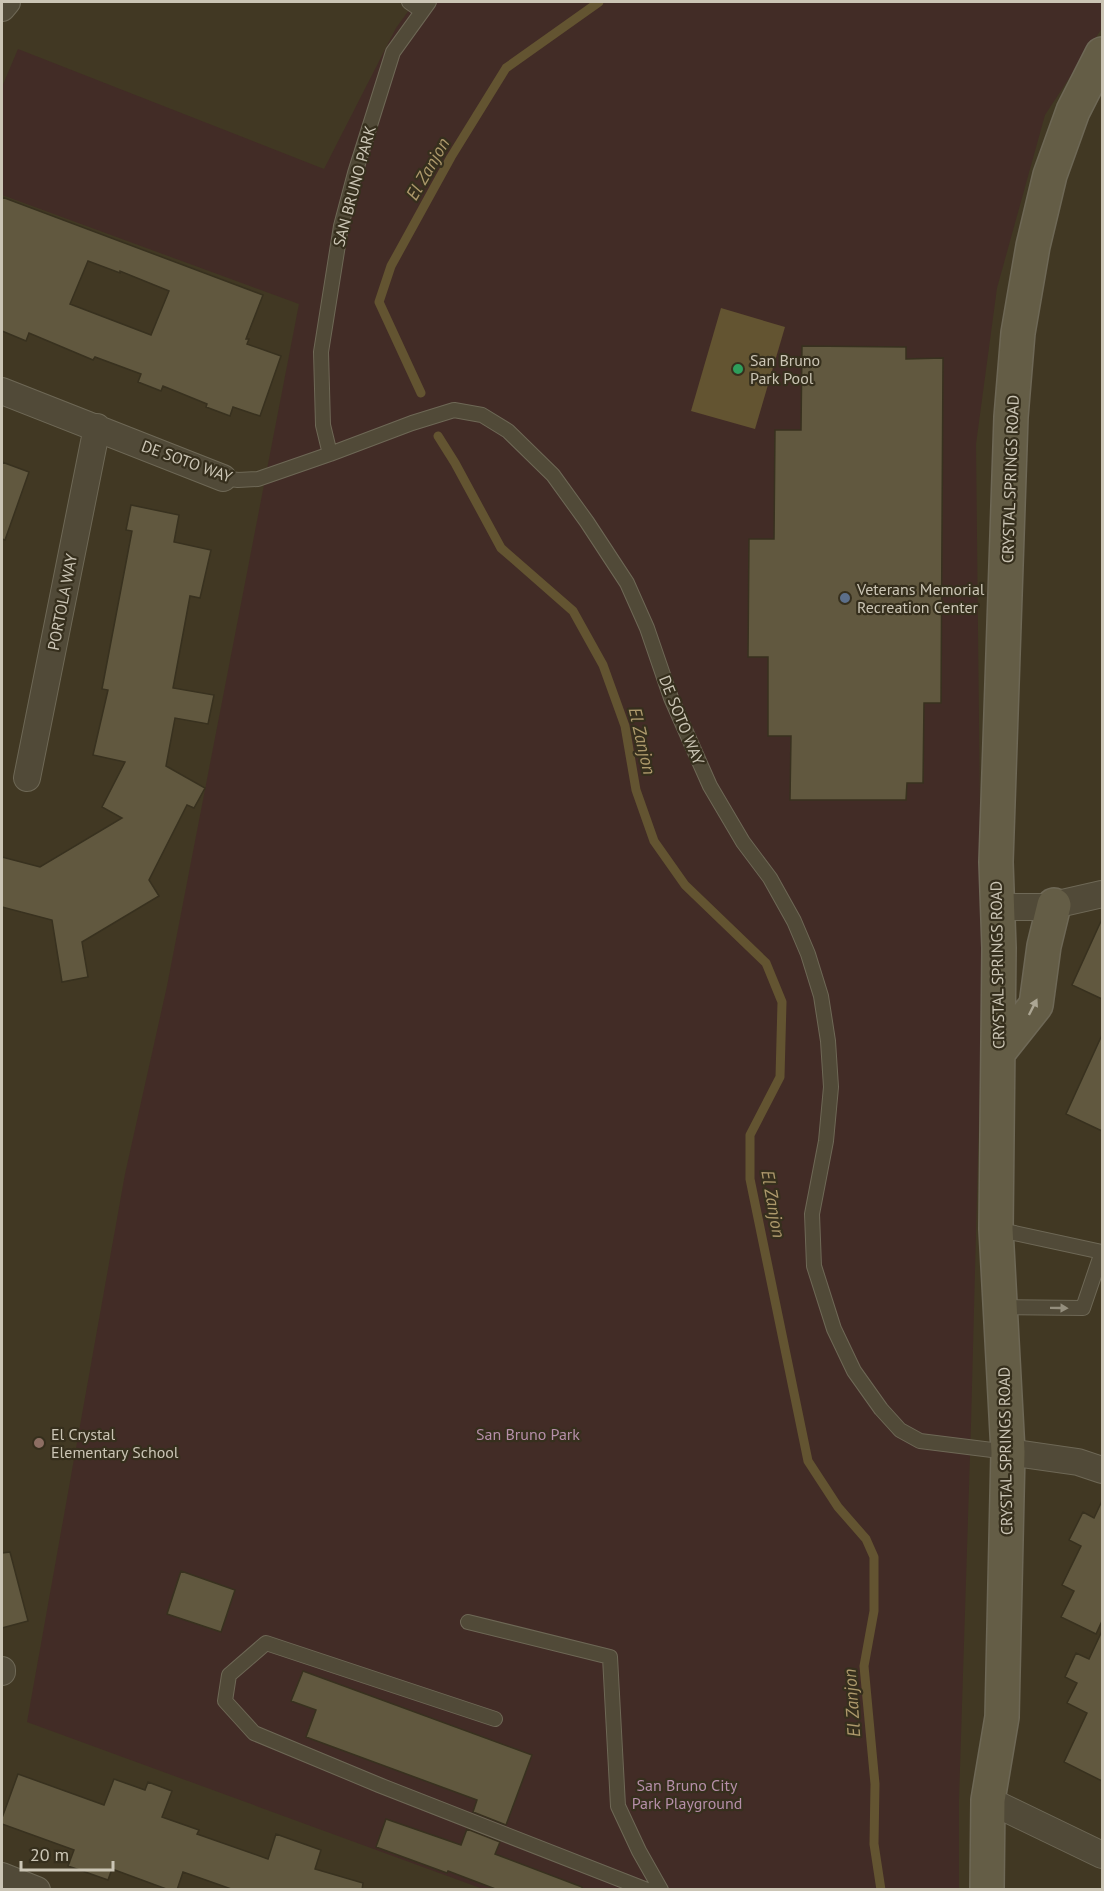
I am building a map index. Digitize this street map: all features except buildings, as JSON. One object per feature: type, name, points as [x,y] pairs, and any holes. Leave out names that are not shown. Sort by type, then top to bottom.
[{"type":"main road","name":"CRYSTAL SPRINGS ROAD","points":[[987,1890],[988,1800],[1002,1717],[1008,1452],[996,1229],[999,948],[997,851],[1011,417],[1018,333],[1033,246],[1050,175],[1073,111],[1102,54]]},
{"type":"main road","points":[[998,1053],[1036,1005],[1044,946],[1054,905]]},
{"type":"street","points":[[2,8],[7,2]]},
{"type":"street","name":"DE SOTO WAY","points":[[2,391],[223,478]]},
{"type":"street","name":"PORTOLA WAY","points":[[27,778],[97,427]]},
{"type":"street","points":[[997,908],[1045,907],[1102,894]]},
{"type":"street","points":[[1008,1452],[1078,1462],[1102,1470]]},
{"type":"street","points":[[988,1800],[1102,1855]]},
{"type":"street","points":[[2,1876],[37,1890]]},
{"type":"lane","points":[[409,2],[425,6]]},
{"type":"lane","name":"SAN BRUNO PARK","points":[[330,454],[323,425],[321,352],[340,226],[393,52],[425,6]]},
{"type":"lane","name":"DE SOTO WAY","points":[[223,478],[258,479],[454,410],[482,415],[508,431],[553,475],[627,583],[647,628],[671,698],[710,786],[743,842],[770,878],[794,921],[808,954],[821,996],[828,1041],[831,1087],[826,1141],[812,1214],[814,1266],[834,1329],[854,1371],[881,1409],[900,1430],[920,1441],[1008,1452]]},
{"type":"lane","points":[[996,1229],[1102,1252],[1083,1308],[1000,1307]]},
{"type":"lane","points":[[468,1622],[610,1656],[618,1806],[639,1851],[661,1890]]},
{"type":"lane","points":[[495,1719],[266,1643],[229,1675],[225,1701],[254,1733],[647,1890]]},
{"type":"green space","name":"San Bruno Park","points":[[415,2],[1102,2],[1102,28],[1045,115],[997,288],[976,444],[982,1002],[959,1799],[959,1889],[483,1889],[27,1722],[125,1174],[167,986],[299,304],[2,195],[2,87],[18,49],[324,169],[396,28]]},
{"type":"shaded area","name":"San Bruno Park Pool","points":[[721,308],[785,327],[755,429],[691,411]]},
{"type":"waterway","name":"El Zanjon","points":[[421,393],[379,302],[391,266],[451,157],[506,68],[599,2]]},
{"type":"waterway","name":"El Zanjon","points":[[438,436],[501,548],[573,611],[603,665],[625,726],[636,790],[654,841],[685,885],[766,963],[782,1002],[780,1077],[750,1135],[750,1179],[808,1461],[838,1507],[866,1539],[874,1557],[874,1611],[864,1666],[875,1784],[874,1844],[881,1890]]},
{"type":"place","name":"San Bruno Park Pool","points":[[738,369]]},
{"type":"place","name":"Veterans Memorial Recreation Center","points":[[845,598]]},
{"type":"place","name":"El Crystal Elementary School","points":[[39,1443]]},
{"type":"park label","name":"San Bruno City Park Playground","points":[[687,1794]]}]
